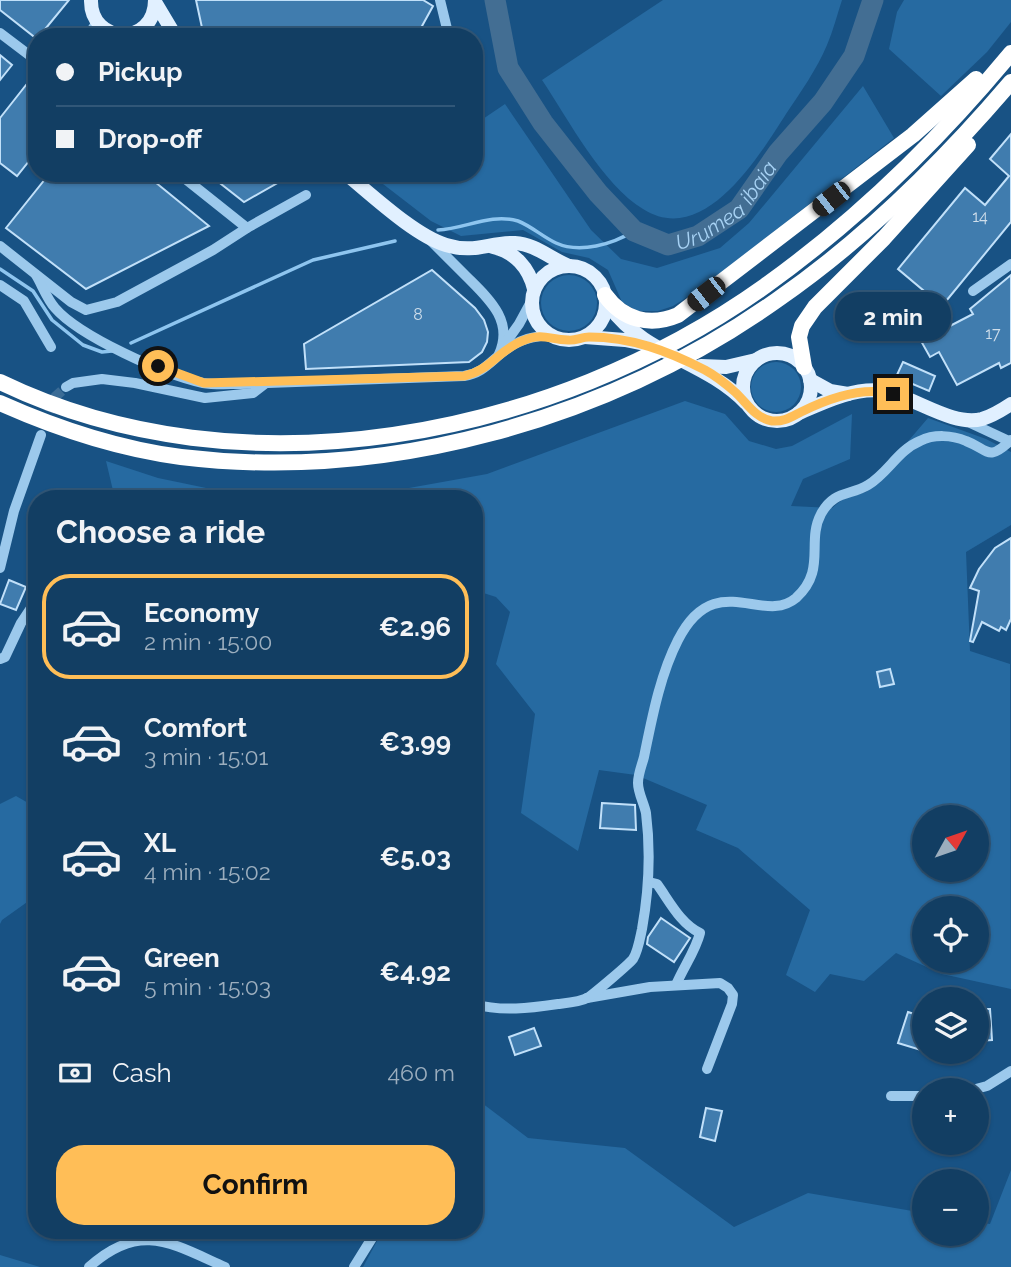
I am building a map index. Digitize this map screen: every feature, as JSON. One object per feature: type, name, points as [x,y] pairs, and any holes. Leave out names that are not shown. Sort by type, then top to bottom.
[{"type":"highway","points":[[606,298],[617,309],[641,320],[660,321],[678,315],[914,135],[955,100],[1011,40]]},
{"type":"highway","points":[[5,384],[90,416],[146,430],[225,442],[346,441],[461,422],[521,405],[594,379],[671,343],[763,287],[836,230],[926,148],[1011,53]]},
{"type":"highway","points":[[1,403],[84,434],[141,449],[201,459],[292,463],[347,460],[410,451],[526,423],[620,388],[681,359],[776,301],[849,244],[939,161],[1011,83]]},
{"type":"highway","points":[[807,373],[799,337],[802,326],[814,307],[884,238],[948,168],[987,122],[1011,83]]},
{"type":"main road","points":[[91,0],[93,14],[104,28]]},
{"type":"main road","points":[[142,28],[151,20],[155,1]]},
{"type":"main road","points":[[155,1],[171,28]]},
{"type":"main road","points":[[357,182],[427,237],[458,248],[522,244],[569,266],[579,267],[596,277],[606,298],[627,326],[653,346],[724,382],[753,412],[771,421],[791,418],[852,394]]},
{"type":"main road","points":[[492,247],[507,252],[520,261],[530,274],[536,320],[550,335],[571,341],[585,337],[625,340],[653,346]]},
{"type":"main road","points":[[533,295],[548,272],[569,266]]},
{"type":"main road","points":[[585,337],[599,326],[606,310],[606,298]]},
{"type":"main road","points":[[696,366],[726,367],[756,360],[765,355],[787,354],[797,359],[807,373],[830,391],[852,394],[884,391],[964,419],[998,414]]},
{"type":"main road","points":[[747,404],[742,384],[749,367],[756,360]]},
{"type":"main road","points":[[799,413],[809,398],[807,373]]},
{"type":"street","points":[[440,0],[447,28]]},
{"type":"street","points":[[93,28],[97,22]]},
{"type":"street","points":[[0,33],[28,54]]},
{"type":"street","points":[[189,182],[247,228]]},
{"type":"street","points":[[0,246],[71,302],[86,310],[117,302],[306,195]]},
{"type":"street","points":[[427,237],[494,304],[504,328],[500,351]]},
{"type":"street","points":[[973,291],[1011,264]]},
{"type":"street","points":[[36,275],[53,306],[75,327],[116,348],[204,383],[464,376],[484,369],[500,351],[519,324],[533,295]]},
{"type":"street","points":[[0,285],[24,301],[51,347]]},
{"type":"street","points":[[500,351],[522,341],[550,335]]},
{"type":"street","points":[[66,387],[73,383],[102,379],[205,398],[253,393],[266,383]]},
{"type":"street","points":[[998,414],[1009,440]]},
{"type":"street","points":[[964,419],[1009,440]]},
{"type":"street","points":[[0,568],[14,511],[41,435]]},
{"type":"street","points":[[587,998],[632,959],[639,942],[649,882],[646,812],[638,783],[669,662],[688,623],[701,610],[714,604],[734,601],[779,606],[793,600],[805,588],[812,574],[816,550],[815,529],[820,515],[829,503],[843,493],[865,487],[907,448],[922,440],[948,436],[967,441],[985,453],[998,452],[1009,440]]},
{"type":"street","points":[[0,659],[5,657],[28,612]]},
{"type":"street","points":[[649,882],[657,884],[681,918],[690,928],[700,933],[698,943],[685,963],[676,985]]},
{"type":"street","points":[[483,1007],[522,1008],[676,985],[720,983],[733,995],[707,1069]]},
{"type":"street","points":[[989,1085],[1011,1071]]},
{"type":"street","points":[[891,1096],[912,1096]]},
{"type":"street","points":[[354,1267],[371,1239]]},
{"type":"street","points":[[89,1267],[118,1247],[136,1240],[167,1243],[225,1267]]},
{"type":"shaded area","points":[[663,0],[842,0],[818,63],[761,152],[727,192],[708,207],[687,217],[666,218],[643,209],[628,198],[600,168],[542,80]]},
{"type":"shaded area","points":[[904,0],[1011,0],[1011,22],[987,52],[941,96],[889,49],[897,12]]},
{"type":"shaded area","points":[[863,86],[894,138],[700,289],[673,306],[658,311],[637,311],[622,302],[608,270],[589,258],[562,252],[523,230],[461,236],[431,221],[383,184],[483,182],[483,119],[505,104],[591,230],[621,259],[657,268],[720,248],[749,223]]},
{"type":"shaded area","points":[[564,275],[574,275],[589,283],[595,292],[595,314],[589,323],[574,331],[564,331],[546,319],[541,308],[541,298],[553,280]]},
{"type":"shaded area","points":[[776,362],[794,369],[801,387],[794,405],[776,412],[758,405],[751,387],[758,369]]},
{"type":"shaded area","points":[[685,401],[725,414],[749,441],[776,449],[792,446],[852,414],[850,459],[803,479],[791,506],[832,508],[843,499],[866,492],[888,474],[904,446],[928,418],[986,439],[1011,452],[1011,525],[966,552],[970,651],[1010,664],[1011,989],[940,973],[989,973],[989,896],[912,896],[912,960],[896,953],[864,981],[830,974],[815,992],[786,975],[810,910],[738,848],[696,830],[707,805],[636,775],[599,770],[578,851],[521,813],[535,714],[496,664],[510,612],[496,597],[483,593],[483,490],[398,490],[487,474]]},
{"type":"shaded area","points":[[106,461],[158,478],[218,490],[113,490]]},
{"type":"shaded area","points":[[16,796],[28,803],[28,901],[0,924],[0,804]]},
{"type":"shaded area","points":[[483,1104],[528,1138],[625,1148],[734,1227],[808,1193],[912,1211],[912,1246],[989,1246],[989,1224],[1011,1170],[1011,1267],[363,1267],[378,1239],[483,1239]]},
{"type":"shaded area","points":[[0,1255],[40,1267],[0,1267]]},
{"type":"building","points":[[0,0],[69,0],[46,28],[28,28],[28,32],[0,10]]},
{"type":"building","points":[[196,0],[423,0],[433,6],[421,28],[202,28]]},
{"type":"building","points":[[0,55],[12,65],[0,80]]},
{"type":"building","points":[[26,85],[28,86],[28,162],[17,176],[0,163],[0,118]]},
{"type":"building","points":[[1011,134],[1011,222],[942,306],[898,269],[965,188],[985,205],[1009,176],[990,159]]},
{"type":"building","points":[[43,182],[155,182],[209,226],[86,289],[6,228]]},
{"type":"building","points":[[218,182],[279,182],[244,202]]},
{"type":"building","points":[[432,270],[475,308],[484,320],[488,332],[482,352],[469,362],[306,369],[304,344]]},
{"type":"building","points":[[1011,275],[1011,363],[1001,368],[999,363],[957,385],[939,352],[930,357],[921,341],[973,314],[970,309]]},
{"type":"building","points":[[903,362],[935,376],[929,391],[896,377]]},
{"type":"building","points":[[1011,538],[1011,619],[1006,630],[1001,627],[999,631],[982,622],[973,642],[970,641],[979,591],[970,588],[979,569],[995,548]]},
{"type":"building","points":[[9,580],[26,587],[16,610],[0,604]]},
{"type":"building","points":[[890,669],[894,684],[880,687],[877,672]]},
{"type":"building","points":[[602,803],[635,805],[636,830],[600,828]]},
{"type":"building","points":[[661,918],[690,938],[674,962],[647,944],[648,937]]},
{"type":"building","points":[[989,1009],[990,1009],[992,1040],[989,1040]]},
{"type":"building","points":[[908,1012],[912,1013],[912,1047],[898,1043]]},
{"type":"building","points":[[534,1028],[541,1046],[515,1055],[509,1037]]},
{"type":"building","points":[[706,1108],[722,1111],[715,1141],[700,1137]]},
{"type":"waterway","name":"Urumea ibaia","points":[[495,0],[508,68],[543,123],[598,193],[634,231],[668,245],[698,236],[739,209],[778,153],[823,102],[854,56],[873,0]]},
{"type":"waterway","points":[[438,230],[488,220],[508,219],[523,223],[556,243],[575,248],[596,246],[634,231]]},
{"type":"waterway","points":[[131,343],[313,260],[395,241]]},
{"type":"waterway","points":[[0,269],[33,291],[52,320],[83,345],[102,352],[112,351]]},
{"type":"tunnel","points":[[44,426],[55,397],[66,387]]},
{"type":"route","points":[[158,366],[204,383],[464,376],[484,369],[506,349],[522,341],[550,335],[571,341],[585,337],[611,338],[653,346],[715,376],[736,392],[753,412],[771,421],[791,418],[839,397],[860,392],[884,391],[893,394]]}]
